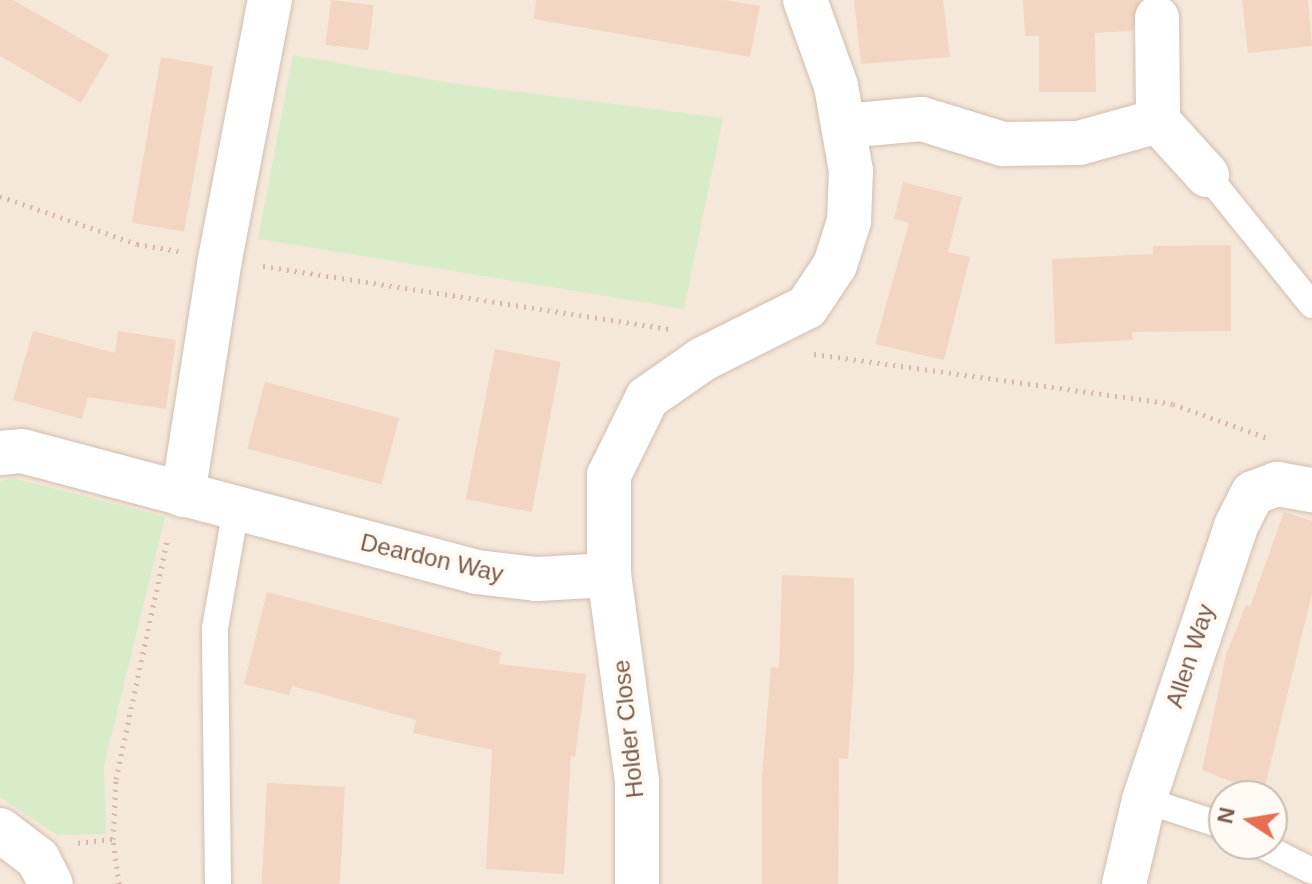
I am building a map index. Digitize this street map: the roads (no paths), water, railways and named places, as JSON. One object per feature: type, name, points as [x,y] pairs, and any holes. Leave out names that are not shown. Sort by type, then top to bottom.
[{"type":"street","points":[[183,495],[220,259],[270,0]]},
{"type":"street","points":[[609,575],[605,512],[614,462],[647,398],[703,359],[807,307],[835,265],[849,221],[845,126],[821,37],[805,0]]},
{"type":"street","points":[[1157,9],[1158,121],[1207,175]]},
{"type":"street","points":[[845,126],[922,119],[1003,144],[1079,143],[1158,121]]},
{"type":"street","name":"Deardon Way","points":[[0,453],[22,451],[477,572],[537,579],[609,575]]},
{"type":"street","name":"Allen Way","points":[[1124,884],[1144,800],[1194,639],[1253,493],[1277,484],[1312,490]]},
{"type":"street","name":"Holder Close","points":[[609,575],[637,781],[637,884]]},
{"type":"street","points":[[0,830],[38,859],[51,884]]},
{"type":"lane","points":[[1207,175],[1312,305]]},
{"type":"lane","points":[[218,884],[215,628],[236,509]]},
{"type":"lane","points":[[1144,800],[1208,821]]},
{"type":"lane","points":[[1288,859],[1312,871]]}]
